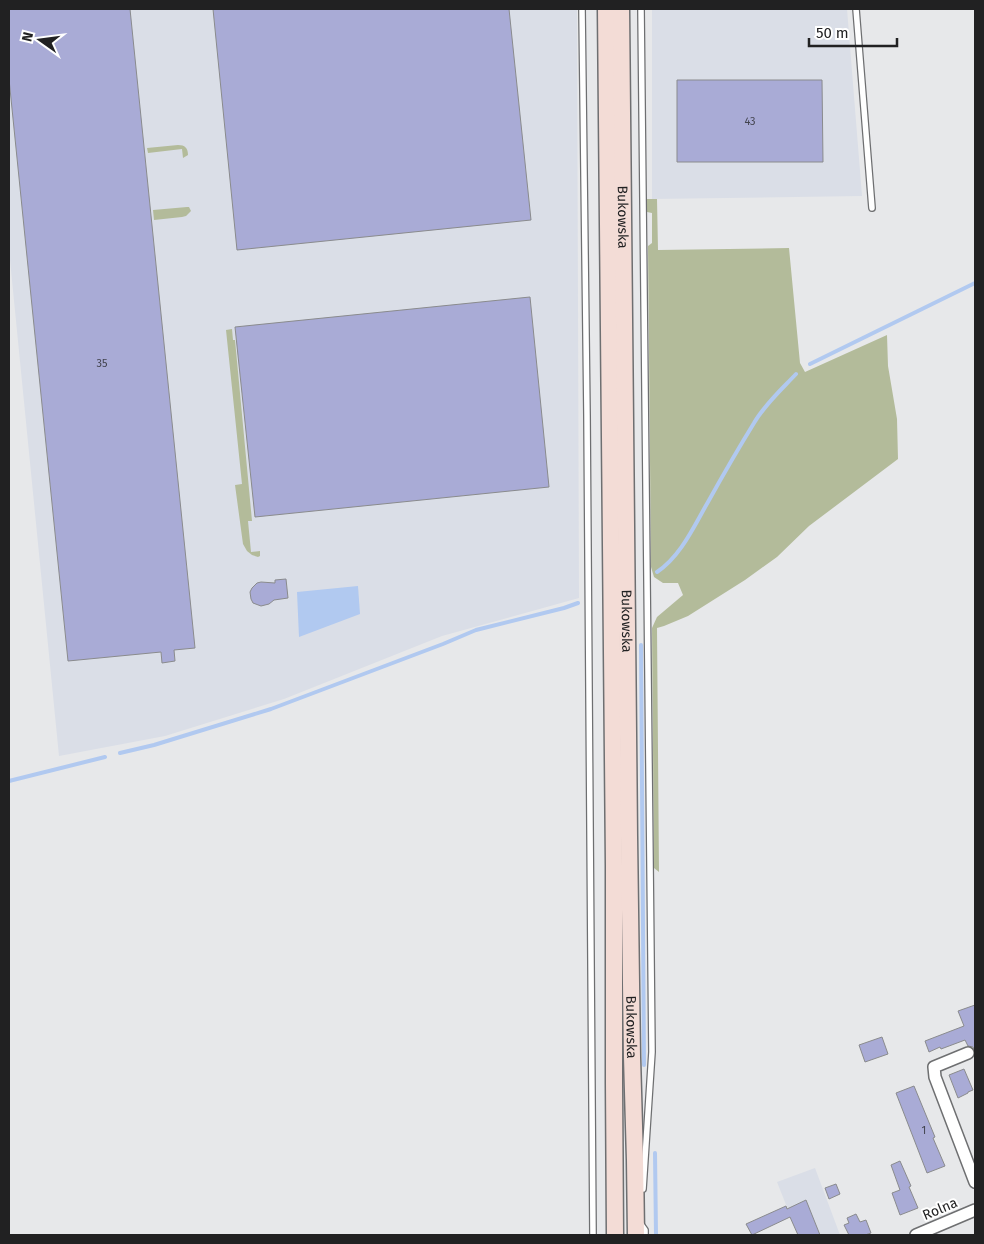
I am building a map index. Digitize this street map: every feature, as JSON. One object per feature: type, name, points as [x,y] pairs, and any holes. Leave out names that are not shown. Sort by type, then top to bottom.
[{"type":"main road","name":"Bukowska","points":[[606,9],[614,865],[615,1235]]},
{"type":"main road","name":"Bukowska","points":[[621,9],[629,827],[636,1235]]},
{"type":"street","points":[[968,1053],[934,1067],[935,1077],[975,1182]]},
{"type":"street","name":"Rolna","points":[[916,1235],[975,1210]]},
{"type":"lane","points":[[582,9],[593,1235]]},
{"type":"lane","points":[[641,9],[652,1052],[643,1190],[636,1217],[645,1230],[645,1235]]},
{"type":"lane","points":[[856,9],[872,208]]},
{"type":"shaded area","points":[[9,9],[577,9],[579,598],[442,636],[284,699],[165,736],[59,756],[9,250]]},
{"type":"shaded area","points":[[652,9],[847,9],[862,196],[652,199]]},
{"type":"shaded area","points":[[815,1168],[840,1235],[798,1235],[777,1182]]},
{"type":"green space","points":[[178,145],[186,147],[188,155],[183,158],[182,149],[148,153],[147,148]]},
{"type":"green space","points":[[647,199],[657,199],[658,250],[789,248],[800,363],[805,372],[887,335],[888,366],[897,419],[898,459],[809,526],[777,557],[745,580],[688,616],[657,628],[659,872],[654,868],[652,628],[657,617],[683,595],[678,583],[663,583],[654,577],[651,567],[648,246],[652,243],[652,213],[647,212]]},
{"type":"green space","points":[[189,207],[191,211],[186,216],[154,220],[153,210]]},
{"type":"green space","points":[[232,329],[233,340],[235,340],[252,521],[248,521],[251,552],[260,551],[260,556],[258,557],[247,551],[243,544],[235,485],[242,484],[226,330]]},
{"type":"water","points":[[358,586],[360,614],[299,637],[297,592]]},
{"type":"building","points":[[9,9],[130,9],[195,648],[174,650],[175,661],[162,663],[161,652],[68,661],[9,79]]},
{"type":"building","points":[[213,9],[509,9],[531,220],[237,250]]},
{"type":"building","points":[[677,80],[822,80],[823,162],[677,162]]},
{"type":"building","points":[[530,297],[549,487],[255,517],[235,327]]},
{"type":"building","points":[[286,579],[288,598],[274,600],[269,604],[261,606],[253,603],[250,592],[257,583],[275,583],[275,580]]},
{"type":"building","points":[[975,1005],[975,1052],[973,1047],[968,1046],[965,1040],[929,1052],[925,1041],[964,1026],[958,1011]]},
{"type":"building","points":[[882,1037],[888,1054],[865,1062],[859,1045]]},
{"type":"building","points":[[964,1069],[973,1090],[958,1098],[949,1075]]},
{"type":"building","points":[[914,1086],[945,1166],[927,1173],[896,1093]]},
{"type":"building","points":[[900,1161],[918,1208],[900,1215],[892,1193],[900,1190],[891,1165]]},
{"type":"building","points":[[836,1184],[840,1194],[829,1199],[825,1188]]},
{"type":"building","points":[[806,1200],[820,1235],[798,1235],[790,1217],[752,1235],[746,1224],[786,1206],[787,1209]]},
{"type":"building","points":[[856,1214],[860,1222],[866,1220],[871,1233],[849,1235],[844,1225],[849,1223],[847,1218]]},
{"type":"waterway","points":[[810,364],[975,283]]},
{"type":"waterway","points":[[657,572],[673,558],[686,540],[758,416],[796,374]]},
{"type":"waterway","points":[[120,753],[154,745],[271,709],[476,630],[578,603]]},
{"type":"waterway","points":[[641,645],[644,1065]]},
{"type":"waterway","points":[[9,781],[105,757]]},
{"type":"waterway","points":[[655,1153],[656,1235]]}]
